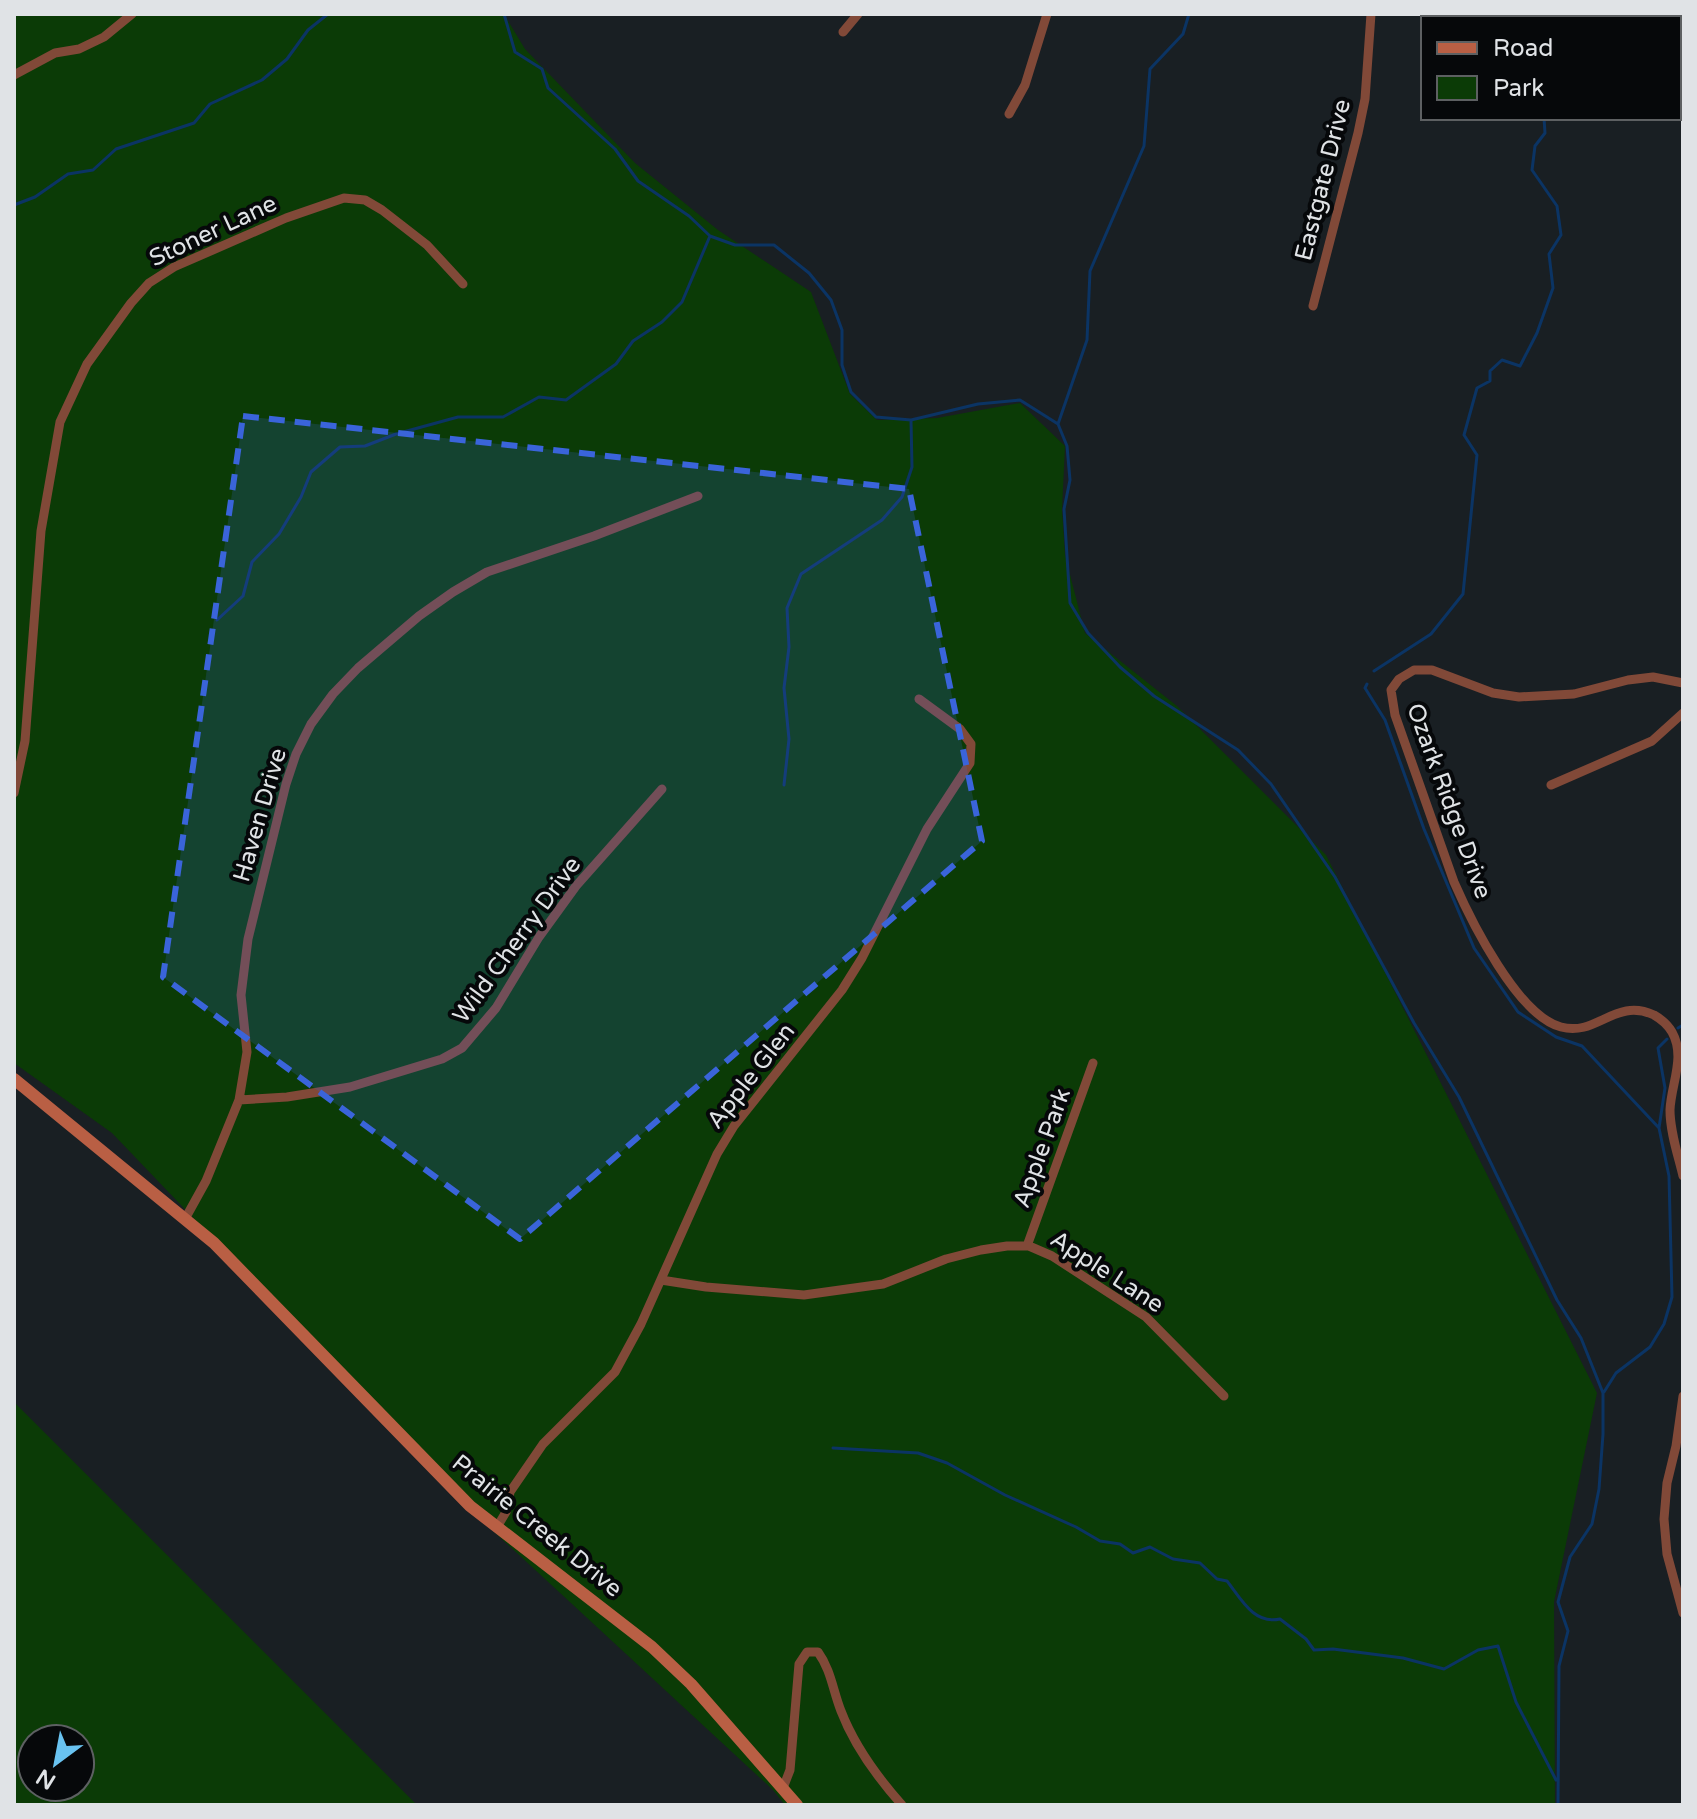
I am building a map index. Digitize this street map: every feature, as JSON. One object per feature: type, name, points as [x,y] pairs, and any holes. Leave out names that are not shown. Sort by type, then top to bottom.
[{"type":"main road","name":"Prairie Creek Drive","points":[[14,1079],[232,1260],[470,1506],[652,1647],[691,1684],[797,1805]]},
{"type":"street","points":[[14,75],[55,53],[79,49],[104,37],[132,14]]},
{"type":"street","points":[[843,32],[858,14]]},
{"type":"street","points":[[1009,114],[1025,85],[1047,14]]},
{"type":"street","name":"Eastgate Drive","points":[[1313,306],[1365,99],[1371,14]]},
{"type":"street","name":"Stoner Lane","points":[[14,793],[25,741],[41,531],[60,422],[87,364],[131,303],[149,283],[174,267],[286,218],[344,198],[365,200],[382,210],[427,245],[463,284]]},
{"type":"street","name":"Haven Drive","points":[[185,1219],[206,1181],[239,1100],[247,1052],[241,995],[254,911],[296,754],[311,724],[333,694],[358,668],[419,616],[487,572],[698,496]]},
{"type":"street","name":"Ozark Ridge Drive","points":[[1683,683],[1653,677],[1574,694],[1519,697],[1493,693],[1432,670],[1414,670],[1399,679],[1391,690],[1395,715],[1454,882],[1511,984],[1539,1017],[1563,1028],[1589,1026],[1615,1012],[1629,1009],[1661,1019],[1672,1031],[1678,1050],[1670,1117],[1683,1176]]},
{"type":"street","name":"Apple Glen","points":[[497,1527],[506,1512],[510,1492],[543,1444],[615,1372],[661,1280],[717,1154],[734,1126],[842,990],[862,958],[927,829],[970,763],[971,744],[960,729],[919,699]]},
{"type":"street","points":[[1551,785],[1652,741],[1683,713]]},
{"type":"street","name":"Wild Cherry Drive","points":[[239,1100],[287,1097],[350,1087],[442,1059],[462,1048],[496,1008],[539,937],[576,886],[662,789]]},
{"type":"street","name":"Apple Park","points":[[1027,1246],[1093,1063]]},
{"type":"street","name":"Apple Lane","points":[[661,1280],[804,1295],[883,1284],[946,1259],[981,1250],[1027,1246],[1052,1256],[1146,1317],[1224,1396]]},
{"type":"street","points":[[1683,1396],[1667,1483],[1664,1519],[1667,1554],[1683,1613]]},
{"type":"street","points":[[783,1788],[790,1770],[799,1664],[807,1652],[818,1652],[826,1664],[840,1710],[851,1732],[874,1771],[902,1805]]},
{"type":"highlighted area","points":[[243,416],[909,489],[982,841],[520,1239],[163,977]]},
{"type":"green space","points":[[14,14],[504,14],[525,49],[635,163],[718,230],[811,292],[850,394],[877,420],[937,418],[1020,403],[1065,446],[1062,510],[1065,555],[1085,633],[1177,706],[1326,855],[1597,1393],[1554,1602],[1555,1805],[785,1805],[773,1790],[492,1530],[112,1133],[14,1063]]},
{"type":"green space","points":[[14,1402],[417,1805],[14,1805]]},
{"type":"waterway","points":[[14,205],[35,197],[68,174],[93,170],[116,149],[194,123],[210,104],[262,80],[287,59],[308,30],[328,14]]},
{"type":"waterway","points":[[504,14],[515,52],[542,69],[548,88],[615,149],[638,181],[689,216],[710,236],[735,245],[774,245],[809,273],[831,300],[842,330],[842,365],[851,392],[876,417],[911,420],[978,404],[1020,400],[1058,424],[1067,446],[1070,480],[1064,509],[1070,603],[1088,633],[1120,667],[1154,696],[1238,750],[1271,784],[1335,877],[1414,1023],[1459,1097],[1557,1300],[1581,1338],[1603,1393],[1599,1489],[1592,1524],[1570,1557],[1558,1602],[1568,1631],[1559,1666],[1558,1805]]},
{"type":"waterway","points":[[1058,424],[1087,340],[1090,271],[1144,146],[1150,69],[1183,34],[1189,14]]},
{"type":"waterway","points":[[1374,671],[1431,634],[1463,594],[1477,455],[1464,435],[1477,388],[1490,381],[1490,371],[1502,360],[1520,366],[1537,333],[1553,288],[1549,254],[1561,235],[1557,206],[1532,170],[1535,146],[1545,133],[1544,120]]},
{"type":"waterway","points":[[217,620],[243,596],[252,562],[279,534],[301,497],[311,472],[340,447],[365,446],[458,417],[503,417],[539,397],[566,400],[616,364],[633,341],[662,322],[682,302],[710,236]]},
{"type":"waterway","points":[[784,785],[789,739],[784,688],[789,647],[787,608],[801,574],[882,520],[902,497],[912,467],[911,421]]},
{"type":"waterway","points":[[1367,684],[1365,688],[1385,720],[1424,829],[1474,948],[1518,1012],[1556,1037],[1582,1046],[1659,1128]]},
{"type":"waterway","points":[[1678,1028],[1683,1025]]},
{"type":"waterway","points":[[1604,1392],[1616,1373],[1650,1347],[1664,1324],[1672,1297],[1669,1176],[1659,1128],[1665,1088],[1658,1048],[1667,1039]]},
{"type":"waterway","points":[[833,1448],[918,1453],[947,1463],[1100,1541],[1120,1544],[1133,1553],[1150,1547],[1173,1559],[1200,1563],[1217,1579],[1227,1581],[1255,1614],[1271,1620],[1280,1619],[1306,1639],[1314,1650],[1333,1649],[1403,1658],[1444,1669],[1478,1650],[1498,1646],[1516,1702],[1556,1780]]}]
